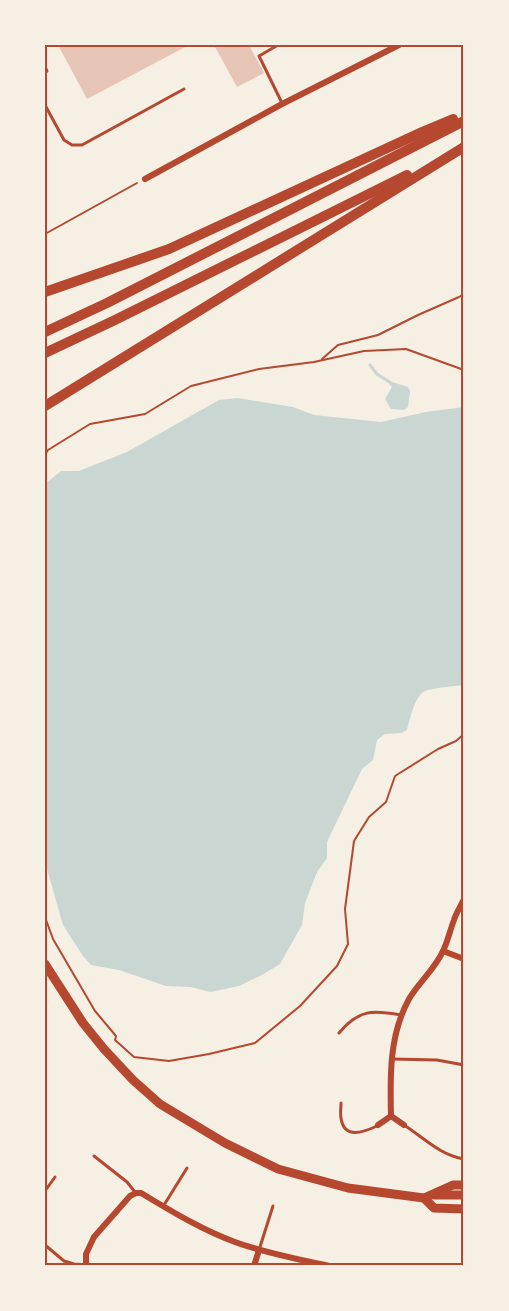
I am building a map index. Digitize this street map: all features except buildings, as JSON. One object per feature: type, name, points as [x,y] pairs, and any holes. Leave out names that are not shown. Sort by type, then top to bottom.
[{"type":"highway","points":[[45,292],[169,249],[422,132],[464,115]]},
{"type":"highway","points":[[45,332],[107,303],[464,121]]},
{"type":"highway","points":[[45,353],[464,147]]},
{"type":"highway","points":[[45,406],[464,147]]},
{"type":"main road","points":[[45,964],[83,1023],[133,1080],[160,1104],[225,1143],[278,1169],[348,1188],[428,1197],[464,1195]]},
{"type":"main road","points":[[428,1197],[453,1185],[464,1185]]},
{"type":"main road","points":[[428,1197],[434,1209],[464,1209]]},
{"type":"street","points":[[145,178],[282,104],[399,45]]},
{"type":"street","points":[[391,1116],[393,1046],[401,1016],[409,999],[443,951],[453,921],[464,899]]},
{"type":"street","points":[[443,951],[464,959]]},
{"type":"street","points":[[378,1125],[391,1116]]},
{"type":"street","points":[[391,1116],[404,1125]]},
{"type":"street","points":[[86,1265],[86,1254],[94,1237],[130,1196],[141,1193],[193,1223],[234,1242],[329,1266]]},
{"type":"street","points":[[254,1266],[259,1250]]},
{"type":"lane","points":[[267,45],[269,50]]},
{"type":"lane","points":[[278,45],[259,56],[282,104]]},
{"type":"lane","points":[[45,67],[47,71],[45,73]]},
{"type":"lane","points":[[45,105],[64,140],[72,145],[82,145],[184,89]]},
{"type":"lane","points":[[339,1033],[362,1014],[372,1011],[401,1016]]},
{"type":"lane","points":[[392,1059],[437,1060],[464,1065]]},
{"type":"lane","points":[[341,1103],[340,1120],[345,1129],[358,1133],[378,1125]]},
{"type":"lane","points":[[404,1125],[435,1148],[464,1159]]},
{"type":"lane","points":[[94,1156],[127,1182],[136,1193]]},
{"type":"lane","points":[[163,1207],[187,1168]]},
{"type":"lane","points":[[45,1191],[55,1177]]},
{"type":"lane","points":[[259,1250],[273,1206]]},
{"type":"lane","points":[[45,1245],[64,1261],[105,1266]]},
{"type":"path","points":[[45,234],[145,178]]},
{"type":"path","points":[[320,361],[338,345],[378,335],[464,294]]},
{"type":"path","points":[[45,455],[48,450],[90,424],[145,414],[191,386],[259,369],[320,361],[364,351],[406,349],[464,370]]},
{"type":"path","points":[[45,917],[52,939],[95,1011],[116,1036],[115,1041],[134,1057],[169,1061],[255,1043],[306,1000],[337,966],[348,944],[345,909],[354,841],[369,817],[386,802],[396,776],[464,734]]},
{"type":"shaded area","points":[[392,382],[408,387],[410,391],[408,407],[404,410],[391,409],[385,399],[392,387],[389,384]]},
{"type":"shaded area","points":[[237,398],[293,407],[314,415],[381,422],[426,412],[464,407],[464,685],[438,688],[421,693],[411,714],[407,730],[401,733],[385,734],[377,740],[373,760],[362,769],[327,842],[327,858],[317,872],[305,903],[302,925],[280,964],[239,986],[210,992],[191,987],[166,986],[119,970],[91,965],[63,925],[45,862],[45,484],[61,471],[79,471],[127,452],[219,400]]},
{"type":"waterway","points":[[370,365],[377,374],[391,383]]}]
